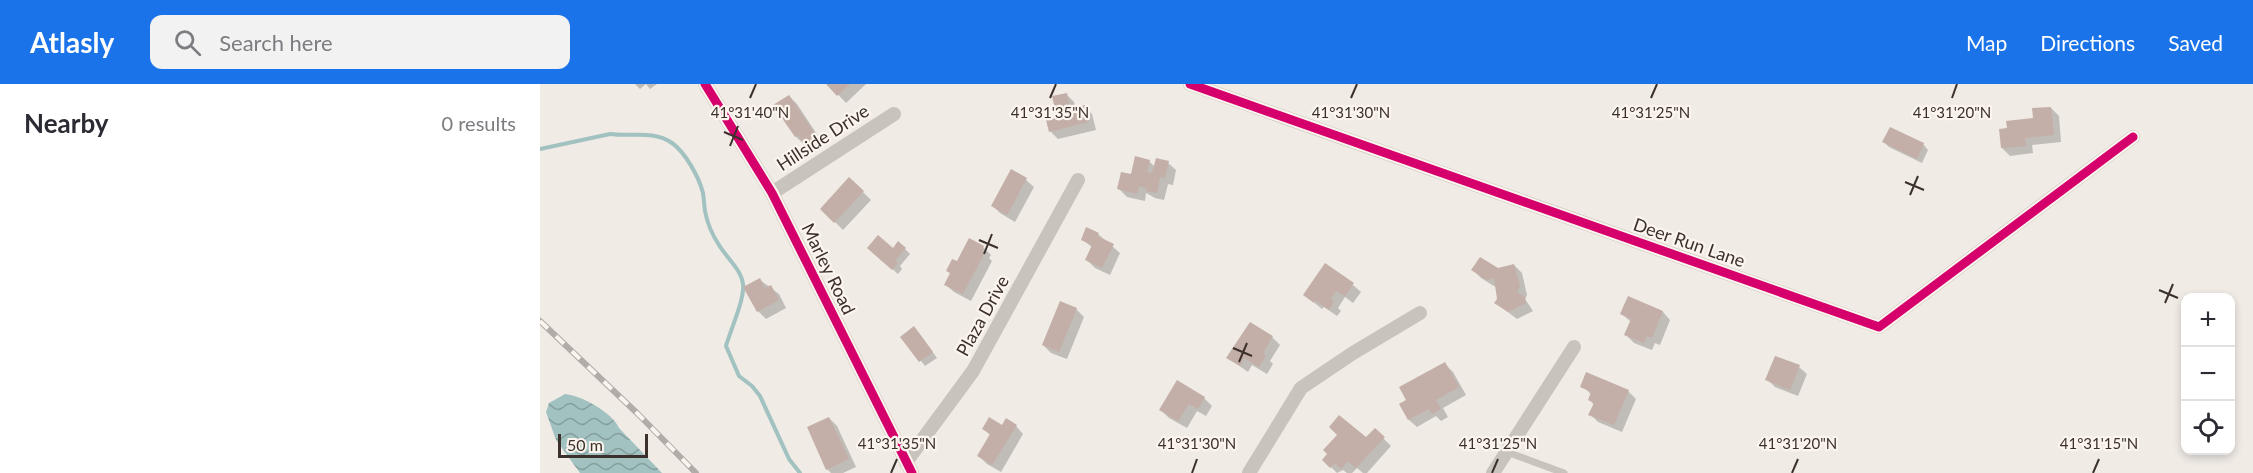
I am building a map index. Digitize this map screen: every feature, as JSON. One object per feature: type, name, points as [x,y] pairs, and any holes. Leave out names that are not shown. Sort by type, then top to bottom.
[{"type":"street","name":"Marley Road","points":[[705,84],[772,193],[909,467]]},
{"type":"street","name":"Deer Run Lane","points":[[1190,84],[1879,327],[2133,137]]},
{"type":"street","name":"Hillside Drive","points":[[772,193],[894,114]]},
{"type":"street","name":"Plaza Drive","points":[[909,467],[973,371],[1078,180]]},
{"type":"street","points":[[1249,473],[1301,388],[1353,352],[1420,313]]},
{"type":"street","points":[[1493,473],[1574,347]]},
{"type":"lane","points":[[1507,452],[1564,473]]},
{"type":"water","points":[[565,394],[596,406],[610,416],[662,473],[580,473],[556,440],[546,412],[549,403]]},
{"type":"building","points":[[826,84],[850,84],[837,96]]},
{"type":"building","points":[[1067,93],[1070,109],[1085,105],[1089,122],[1049,132],[1046,120],[1057,118],[1052,96]]},
{"type":"building","points":[[789,95],[817,137],[805,145],[798,135],[795,137],[773,105]]},
{"type":"building","points":[[2051,107],[2054,135],[2025,138],[2026,146],[2001,148],[1999,129],[2007,128],[2006,121],[2033,118],[2032,108]]},
{"type":"building","points":[[1890,127],[1924,143],[1917,159],[1882,142]]},
{"type":"building","points":[[1135,156],[1150,160],[1147,172],[1152,173],[1156,158],[1169,161],[1165,178],[1160,177],[1157,193],[1146,191],[1146,188],[1139,186],[1137,194],[1117,189],[1121,172],[1131,174]]},
{"type":"building","points":[[1011,169],[1027,178],[1007,215],[991,206]]},
{"type":"building","points":[[849,177],[864,191],[834,223],[820,209]]},
{"type":"building","points":[[1086,227],[1099,233],[1097,236],[1114,244],[1102,268],[1085,260],[1092,245],[1081,240]]},
{"type":"building","points":[[878,235],[893,248],[898,241],[906,248],[895,261],[898,263],[892,270],[867,248]]},
{"type":"building","points":[[969,238],[984,246],[982,250],[985,252],[963,294],[944,285],[950,273],[946,271],[952,259],[957,261]]},
{"type":"building","points":[[1480,257],[1498,268],[1514,264],[1520,286],[1517,292],[1525,297],[1526,303],[1508,312],[1494,303],[1497,299],[1494,278],[1487,280],[1471,270]]},
{"type":"building","points":[[1325,263],[1354,283],[1345,296],[1336,291],[1331,299],[1334,302],[1329,310],[1303,295]]},
{"type":"building","points":[[760,278],[765,288],[771,285],[779,300],[757,312],[743,287]]},
{"type":"building","points":[[1628,296],[1663,311],[1652,338],[1647,336],[1644,343],[1624,335],[1631,319],[1620,314]]},
{"type":"building","points":[[1060,301],[1077,308],[1059,352],[1042,345]]},
{"type":"building","points":[[1250,322],[1273,336],[1263,353],[1266,355],[1259,367],[1244,358],[1240,366],[1226,358]]},
{"type":"building","points":[[914,326],[933,352],[919,362],[900,337]]},
{"type":"building","points":[[1775,356],[1800,365],[1790,390],[1765,380]]},
{"type":"building","points":[[1445,362],[1459,387],[1436,400],[1441,409],[1432,414],[1429,409],[1408,420],[1399,404],[1406,400],[1399,387]]},
{"type":"building","points":[[1586,372],[1629,390],[1614,425],[1588,415],[1594,403],[1588,400],[1591,392],[1580,387]]},
{"type":"building","points":[[1177,380],[1205,397],[1198,409],[1189,404],[1178,421],[1159,410]]},
{"type":"building","points":[[1339,415],[1366,437],[1375,428],[1385,437],[1356,468],[1348,461],[1341,469],[1335,463],[1330,468],[1322,460],[1327,454],[1323,450],[1337,435],[1329,427]]},
{"type":"building","points":[[829,417],[849,459],[826,470],[807,427]]},
{"type":"building","points":[[989,417],[1002,425],[1006,418],[1017,425],[992,465],[977,456],[990,434],[982,429]]},
{"type":"waterway","points":[[540,149],[610,134],[657,137],[672,143],[682,152],[701,187],[712,233],[742,279],[743,290],[740,306],[726,346],[739,376],[760,396],[789,459],[800,473]]},
{"type":"railway","points":[[540,321],[696,473]]},
{"type":"cycle path","points":[[705,84],[772,193],[912,473]]},
{"type":"cycle path","points":[[1190,84],[1879,327],[2133,137]]}]
